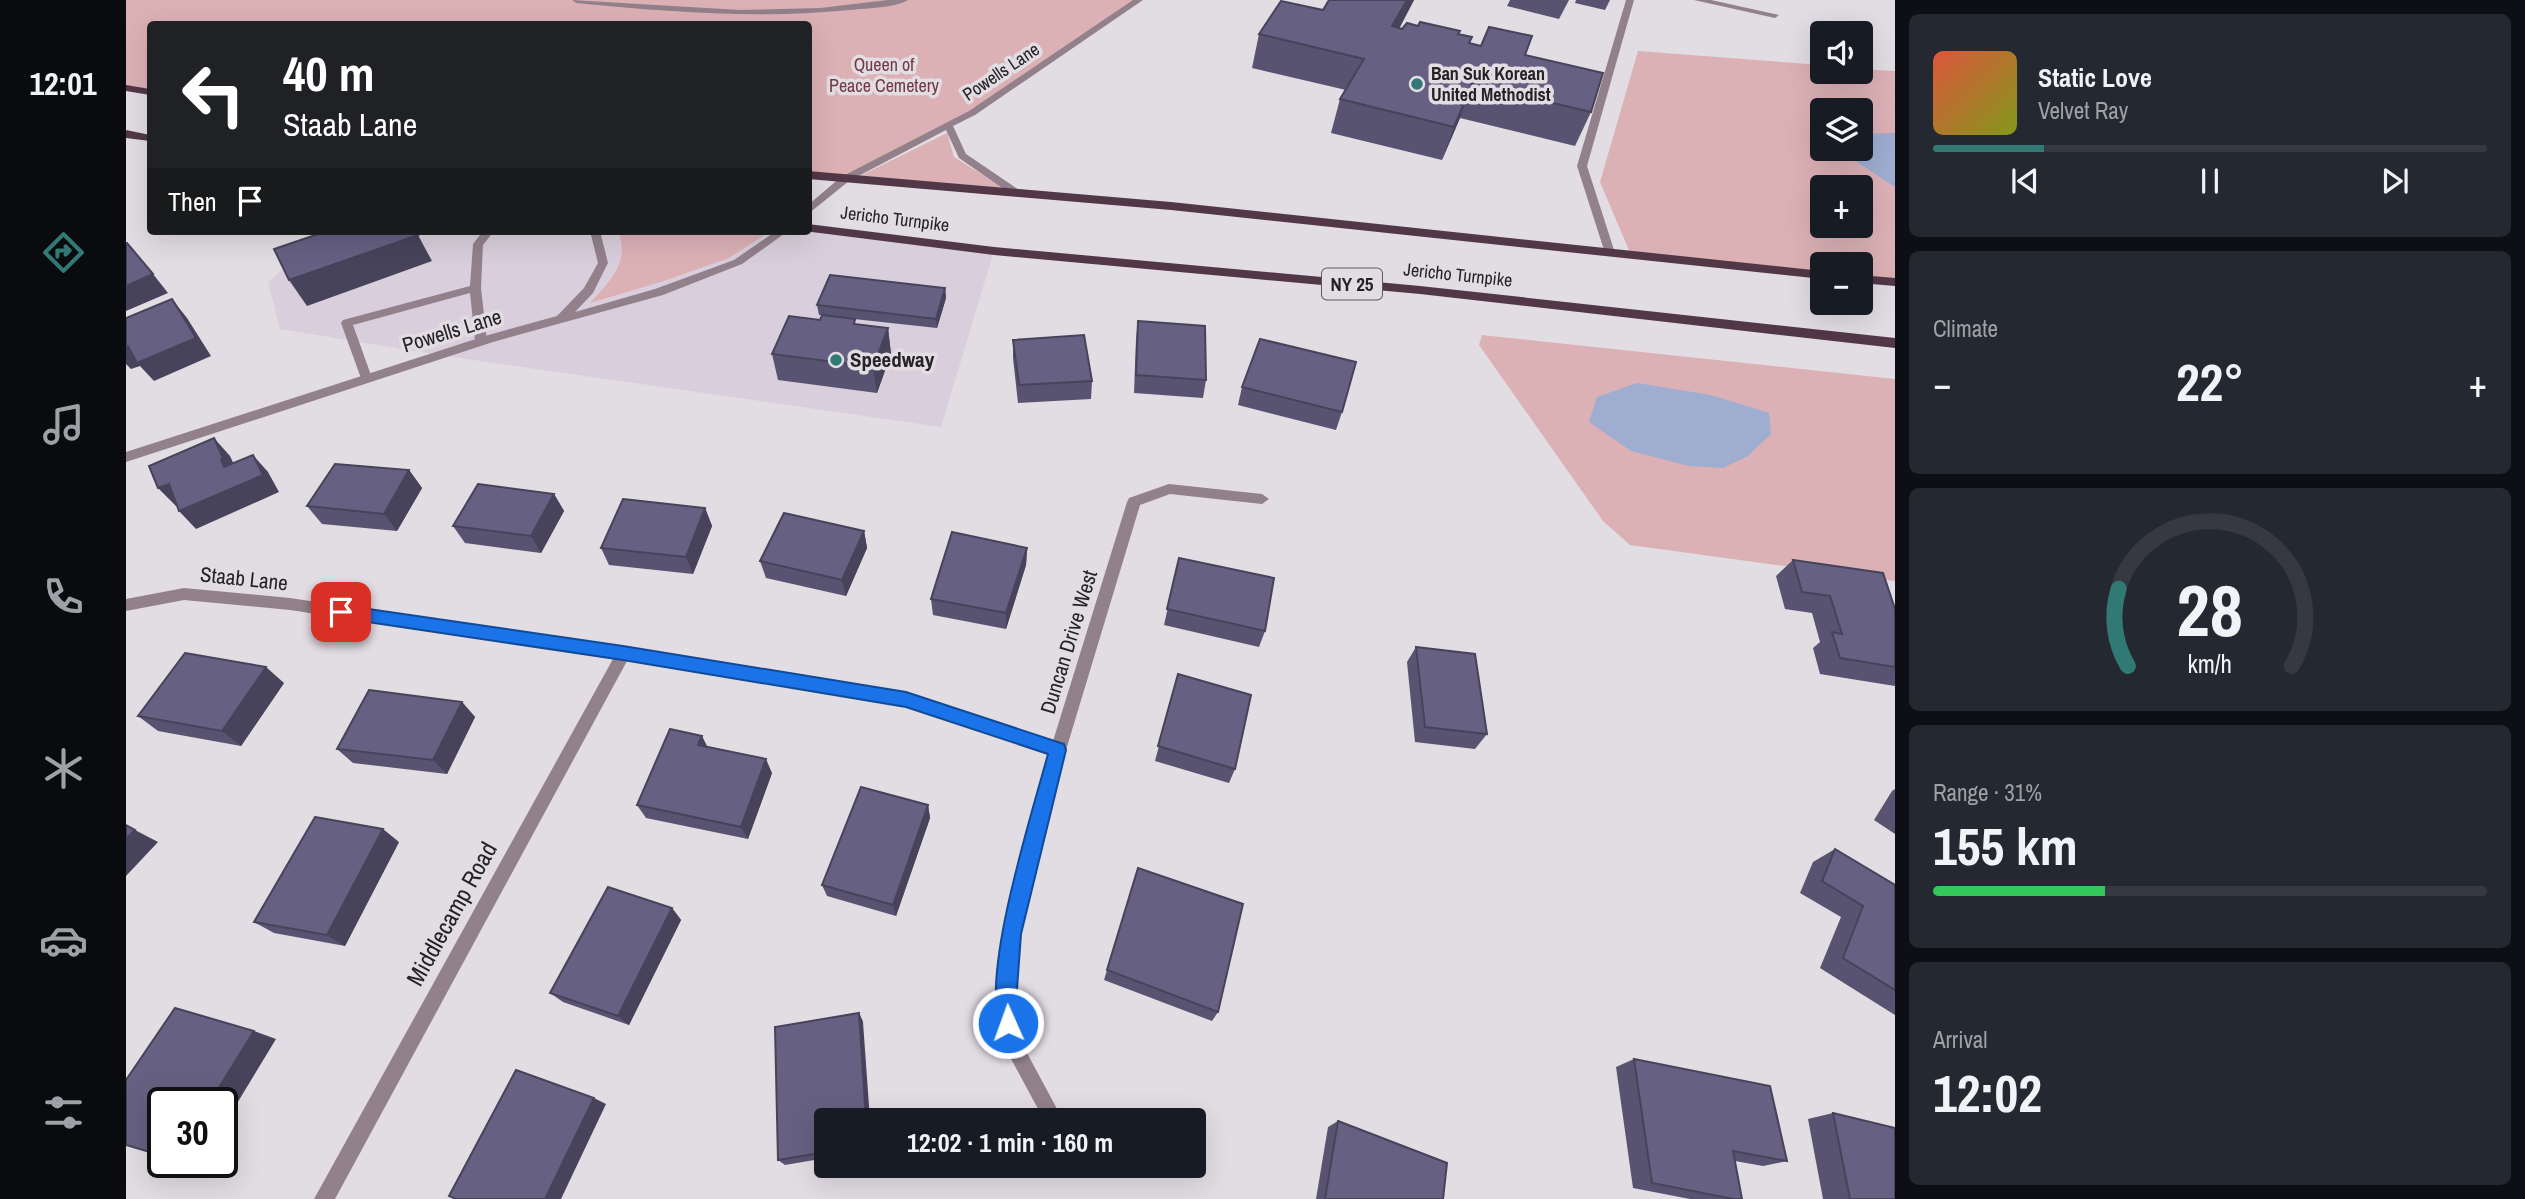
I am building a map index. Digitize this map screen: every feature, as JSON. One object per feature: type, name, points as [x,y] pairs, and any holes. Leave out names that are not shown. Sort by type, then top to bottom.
[{"type":"main road","points":[[126,88],[147,92]]},
{"type":"main road","points":[[126,134],[147,138]]},
{"type":"main road","name":"Jericho Turnpike","points":[[812,175],[1015,192],[1810,274]]},
{"type":"main road","name":"Jericho Turnpike","points":[[812,228],[993,251],[1420,290],[1895,343]]},
{"type":"main road","points":[[1873,280],[1895,282]]},
{"type":"street","points":[[576,0],[685,12],[754,14],[865,7],[904,0]]},
{"type":"street","name":"Powells Lane","points":[[812,208],[845,179],[949,127],[1139,0]]},
{"type":"street","points":[[1609,253],[1582,166],[1630,0]]},
{"type":"street","points":[[1698,0],[1775,15]]},
{"type":"street","points":[[949,127],[962,156],[1015,192]]},
{"type":"street","points":[[481,341],[475,288],[478,244],[486,235]]},
{"type":"street","points":[[561,319],[589,290],[603,263],[596,235]]},
{"type":"street","name":"Powells Lane","points":[[126,457],[481,341],[660,292],[738,262],[777,235]]},
{"type":"street","points":[[366,378],[347,323],[475,288]]},
{"type":"street","name":"Duncan Drive West","points":[[1047,1108],[1011,1042],[1006,1003],[1011,934],[1058,750],[1134,502],[1169,489],[1262,499]]},
{"type":"street","name":"Staab Lane","points":[[126,605],[184,594],[290,604],[623,653],[906,700],[1058,750]]},
{"type":"street","name":"Middlecamp Road","points":[[324,1199],[623,653]]},
{"type":"shaded area","points":[[812,231],[994,251],[941,427],[439,355],[280,329],[268,282],[322,235],[812,235]]},
{"type":"green space","name":"Queen of Peace Cemetery","points":[[126,0],[1139,0],[972,113],[845,179],[812,175],[812,21],[147,21],[147,92],[126,88]]},
{"type":"green space","points":[[1638,51],[1810,64],[1810,84],[1873,84],[1873,70],[1895,71],[1895,282],[1873,280],[1873,252],[1810,252],[1810,274],[1631,255],[1600,182]]},
{"type":"green space","points":[[947,133],[954,157],[1004,188],[860,176]]},
{"type":"green space","points":[[619,235],[765,235],[729,258],[590,303],[616,271],[622,252]]},
{"type":"green space","points":[[1482,335],[1895,379],[1895,581],[1630,545],[1603,521],[1479,345]]},
{"type":"water","points":[[1895,133],[1895,187],[1856,161],[1873,161],[1873,134]]},
{"type":"water","points":[[1637,383],[1711,395],[1769,413],[1771,434],[1748,456],[1723,468],[1689,466],[1631,451],[1589,422],[1597,397]]},
{"type":"building","points":[[1329,0],[1407,0],[1392,26],[1402,29],[1407,23],[1418,26],[1420,22],[1460,31],[1458,34],[1472,37],[1469,43],[1481,46],[1489,27],[1532,36],[1525,55],[1603,73],[1591,112],[1472,84],[1454,127],[1340,99],[1364,59],[1259,34],[1281,1],[1323,10]]},
{"type":"building","points":[[315,235],[418,235],[289,280],[274,249]]},
{"type":"building","points":[[126,243],[153,274],[126,286]]},
{"type":"building","points":[[830,275],[945,288],[936,319],[817,305]]},
{"type":"building","points":[[172,299],[196,338],[137,363],[126,346],[126,318]]},
{"type":"building","points":[[822,315],[855,319],[854,324],[888,328],[873,367],[772,354],[789,316],[820,320]]},
{"type":"building","points":[[1138,321],[1205,326],[1206,380],[1136,375]]},
{"type":"building","points":[[1084,335],[1092,381],[1019,385],[1013,340]]},
{"type":"building","points":[[1260,339],[1356,362],[1342,412],[1242,387]]},
{"type":"building","points":[[214,438],[224,467],[253,455],[263,475],[179,511],[169,484],[158,488],[149,466]]},
{"type":"building","points":[[335,464],[409,470],[384,514],[307,506]]},
{"type":"building","points":[[478,484],[554,494],[531,536],[453,526]]},
{"type":"building","points":[[623,499],[705,508],[686,557],[601,548]]},
{"type":"building","points":[[784,513],[864,531],[842,580],[760,561]]},
{"type":"building","points":[[952,532],[1027,548],[1006,613],[931,599]]},
{"type":"building","points":[[1179,558],[1274,578],[1265,631],[1167,609]]},
{"type":"building","points":[[1793,560],[1883,573],[1895,609],[1895,667],[1840,658],[1832,632],[1842,634],[1830,596],[1802,592]]},
{"type":"building","points":[[1416,647],[1475,654],[1487,734],[1425,727]]},
{"type":"building","points":[[185,653],[266,667],[222,731],[138,716]]},
{"type":"building","points":[[1178,674],[1251,695],[1235,769],[1158,746]]},
{"type":"building","points":[[369,690],[462,702],[433,760],[337,749]]},
{"type":"building","points":[[670,729],[702,736],[698,745],[766,759],[741,827],[637,805]]},
{"type":"building","points":[[861,787],[928,805],[893,905],[822,885]]},
{"type":"building","points":[[315,817],[383,829],[327,935],[254,922]]},
{"type":"building","points":[[126,825],[135,830],[126,839]]},
{"type":"building","points":[[1835,849],[1895,885],[1895,990],[1843,958],[1863,906],[1822,881]]},
{"type":"building","points":[[1138,868],[1243,904],[1218,1012],[1107,970]]},
{"type":"building","points":[[608,887],[672,908],[618,1016],[550,993]]},
{"type":"building","points":[[175,1008],[254,1031],[219,1087],[147,1087],[147,1151],[126,1145],[126,1080]]},
{"type":"building","points":[[859,1013],[865,1108],[814,1108],[814,1154],[778,1160],[775,1027]]},
{"type":"building","points":[[1634,1059],[1770,1086],[1787,1161],[1733,1151],[1742,1199],[1652,1183]]},
{"type":"building","points":[[516,1070],[594,1098],[545,1199],[456,1199],[449,1196]]},
{"type":"building","points":[[1833,1113],[1895,1128],[1895,1199],[1850,1199]]},
{"type":"building","points":[[1338,1121],[1447,1163],[1443,1199],[1325,1199]]},
{"type":"place","name":"Ban Suk Korean United Methodist","points":[[1417,84]]},
{"type":"place","name":"Speedway","points":[[836,360]]},
{"type":"route","points":[[341,612],[623,653],[906,700],[1058,750],[1011,934],[1006,1003],[1008,1023]]}]
